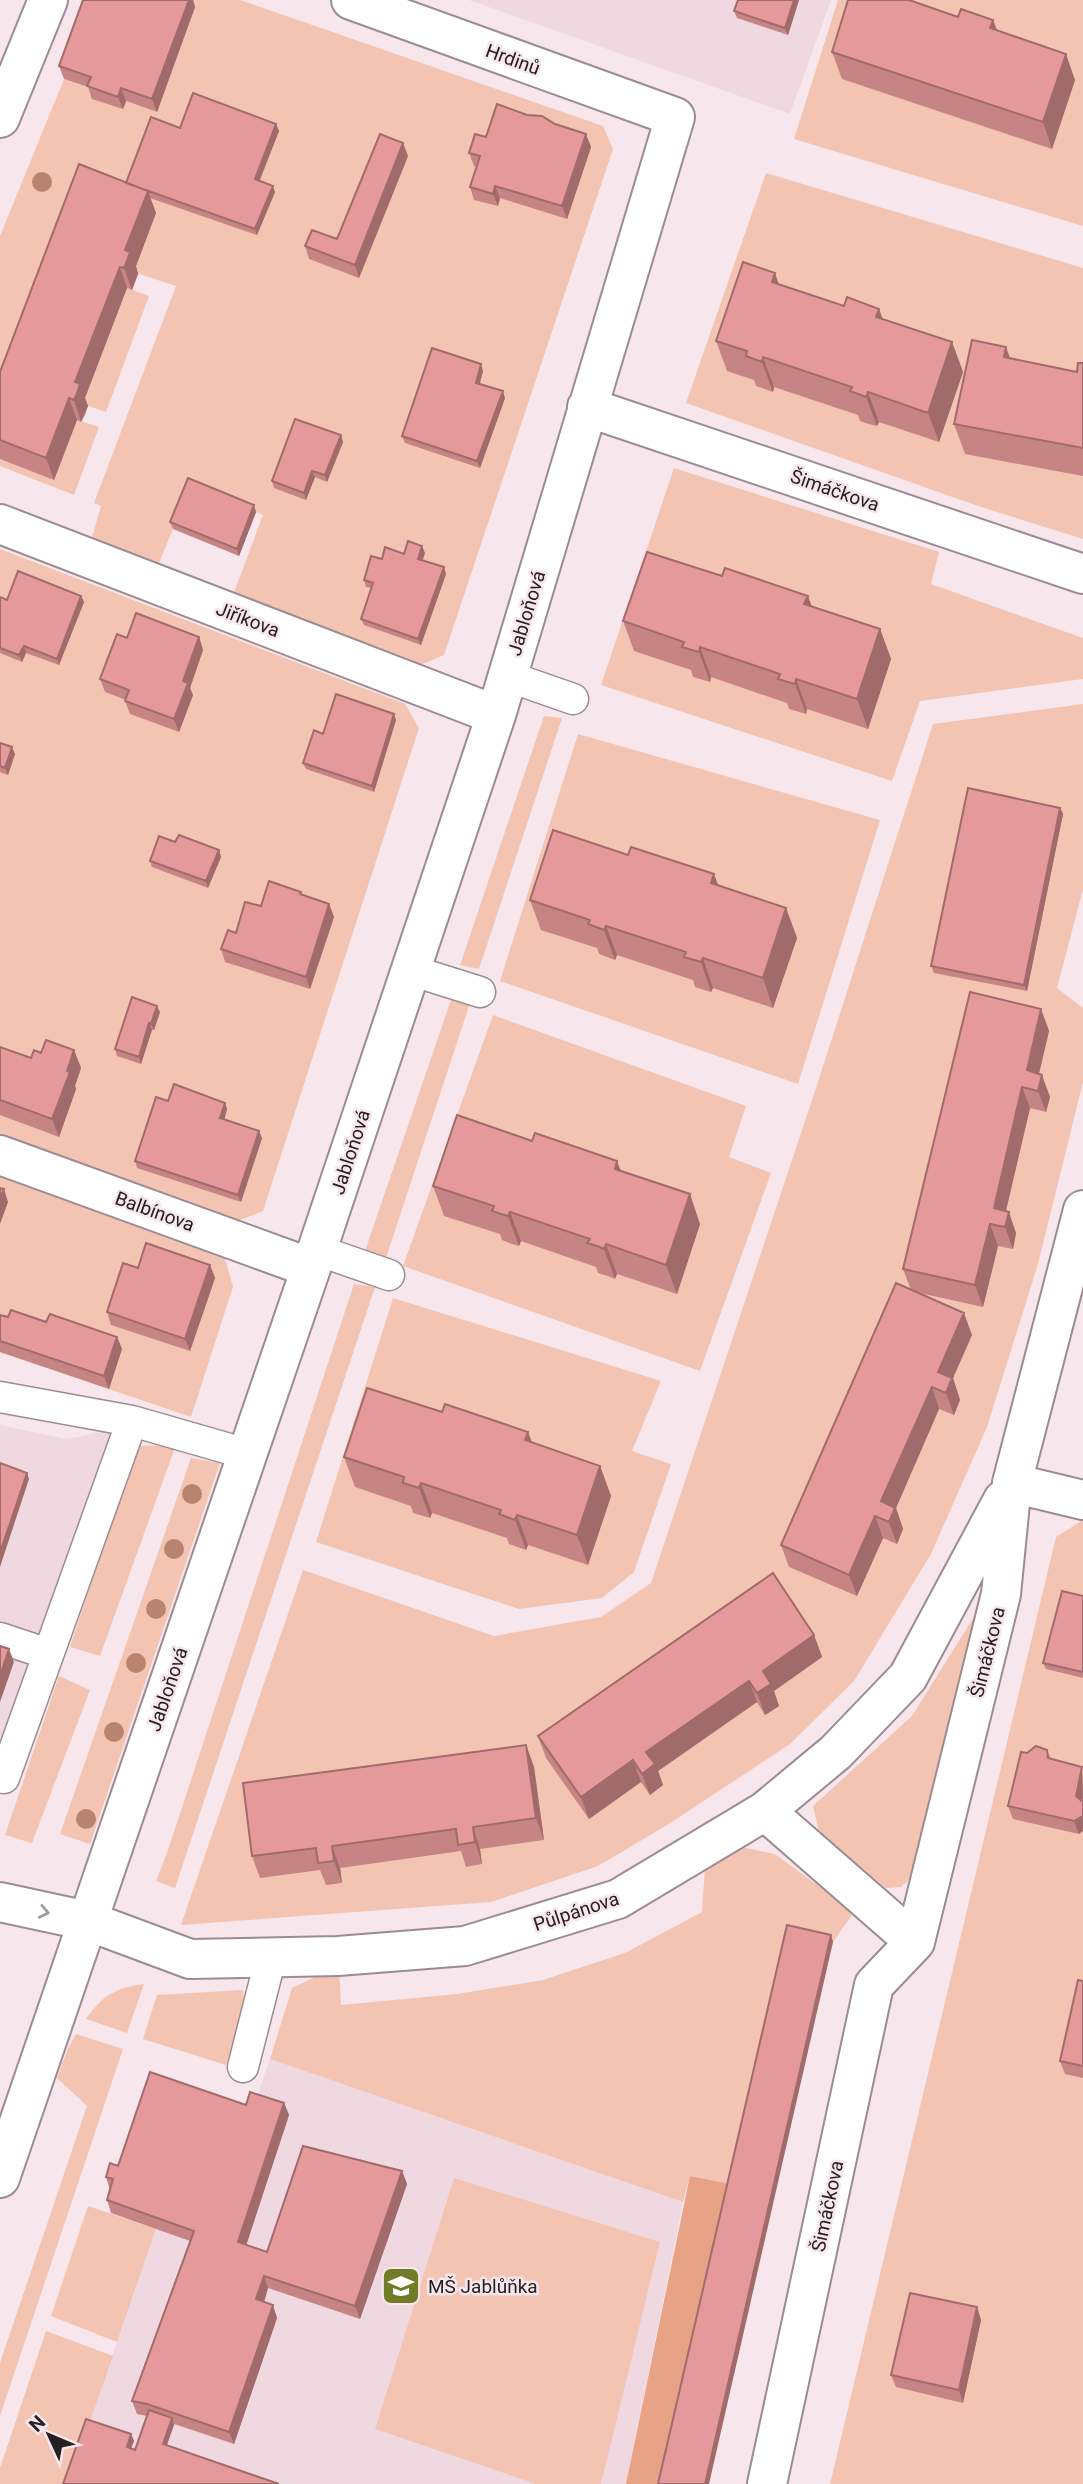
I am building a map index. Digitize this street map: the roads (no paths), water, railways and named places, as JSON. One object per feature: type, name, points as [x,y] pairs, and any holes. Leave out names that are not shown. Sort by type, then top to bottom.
[{"type":"street","points":[[0,118],[48,0]]},
{"type":"street","name":"Hrdinů","points":[[351,0],[675,117]]},
{"type":"street","name":"Jabloňová","points":[[0,2178],[314,1259],[496,715],[675,117]]},
{"type":"street","name":"Šimáčkova","points":[[587,407],[1083,574]]},
{"type":"street","name":"Jiříkova","points":[[0,524],[496,715]]},
{"type":"street","name":"Balbínova","points":[[0,1155],[314,1259]]},
{"type":"street","name":"Šimáčkova","points":[[766,2484],[874,1985],[915,1942],[1001,1594],[1012,1483],[1083,1210]]},
{"type":"street","points":[[1012,1483],[1083,1500]]},
{"type":"street","name":"Půlpánova","points":[[0,1902],[88,1921],[190,1959],[338,1956],[466,1947],[618,1899],[765,1811],[836,1752],[908,1677],[1012,1483]]},
{"type":"street","points":[[765,1811],[915,1942]]},
{"type":"lane","points":[[507,676],[573,699]]},
{"type":"lane","points":[[410,970],[480,992]]},
{"type":"lane","points":[[314,1259],[389,1275]]},
{"type":"lane","points":[[0,1397],[132,1421],[247,1454]]},
{"type":"lane","points":[[4,1778],[132,1421]]},
{"type":"lane","points":[[0,1637],[48,1654]]},
{"type":"lane","points":[[243,2067],[271,1957]]},
{"type":"place","name":"MŠ Jablůňka","points":[[401,2286]]}]
